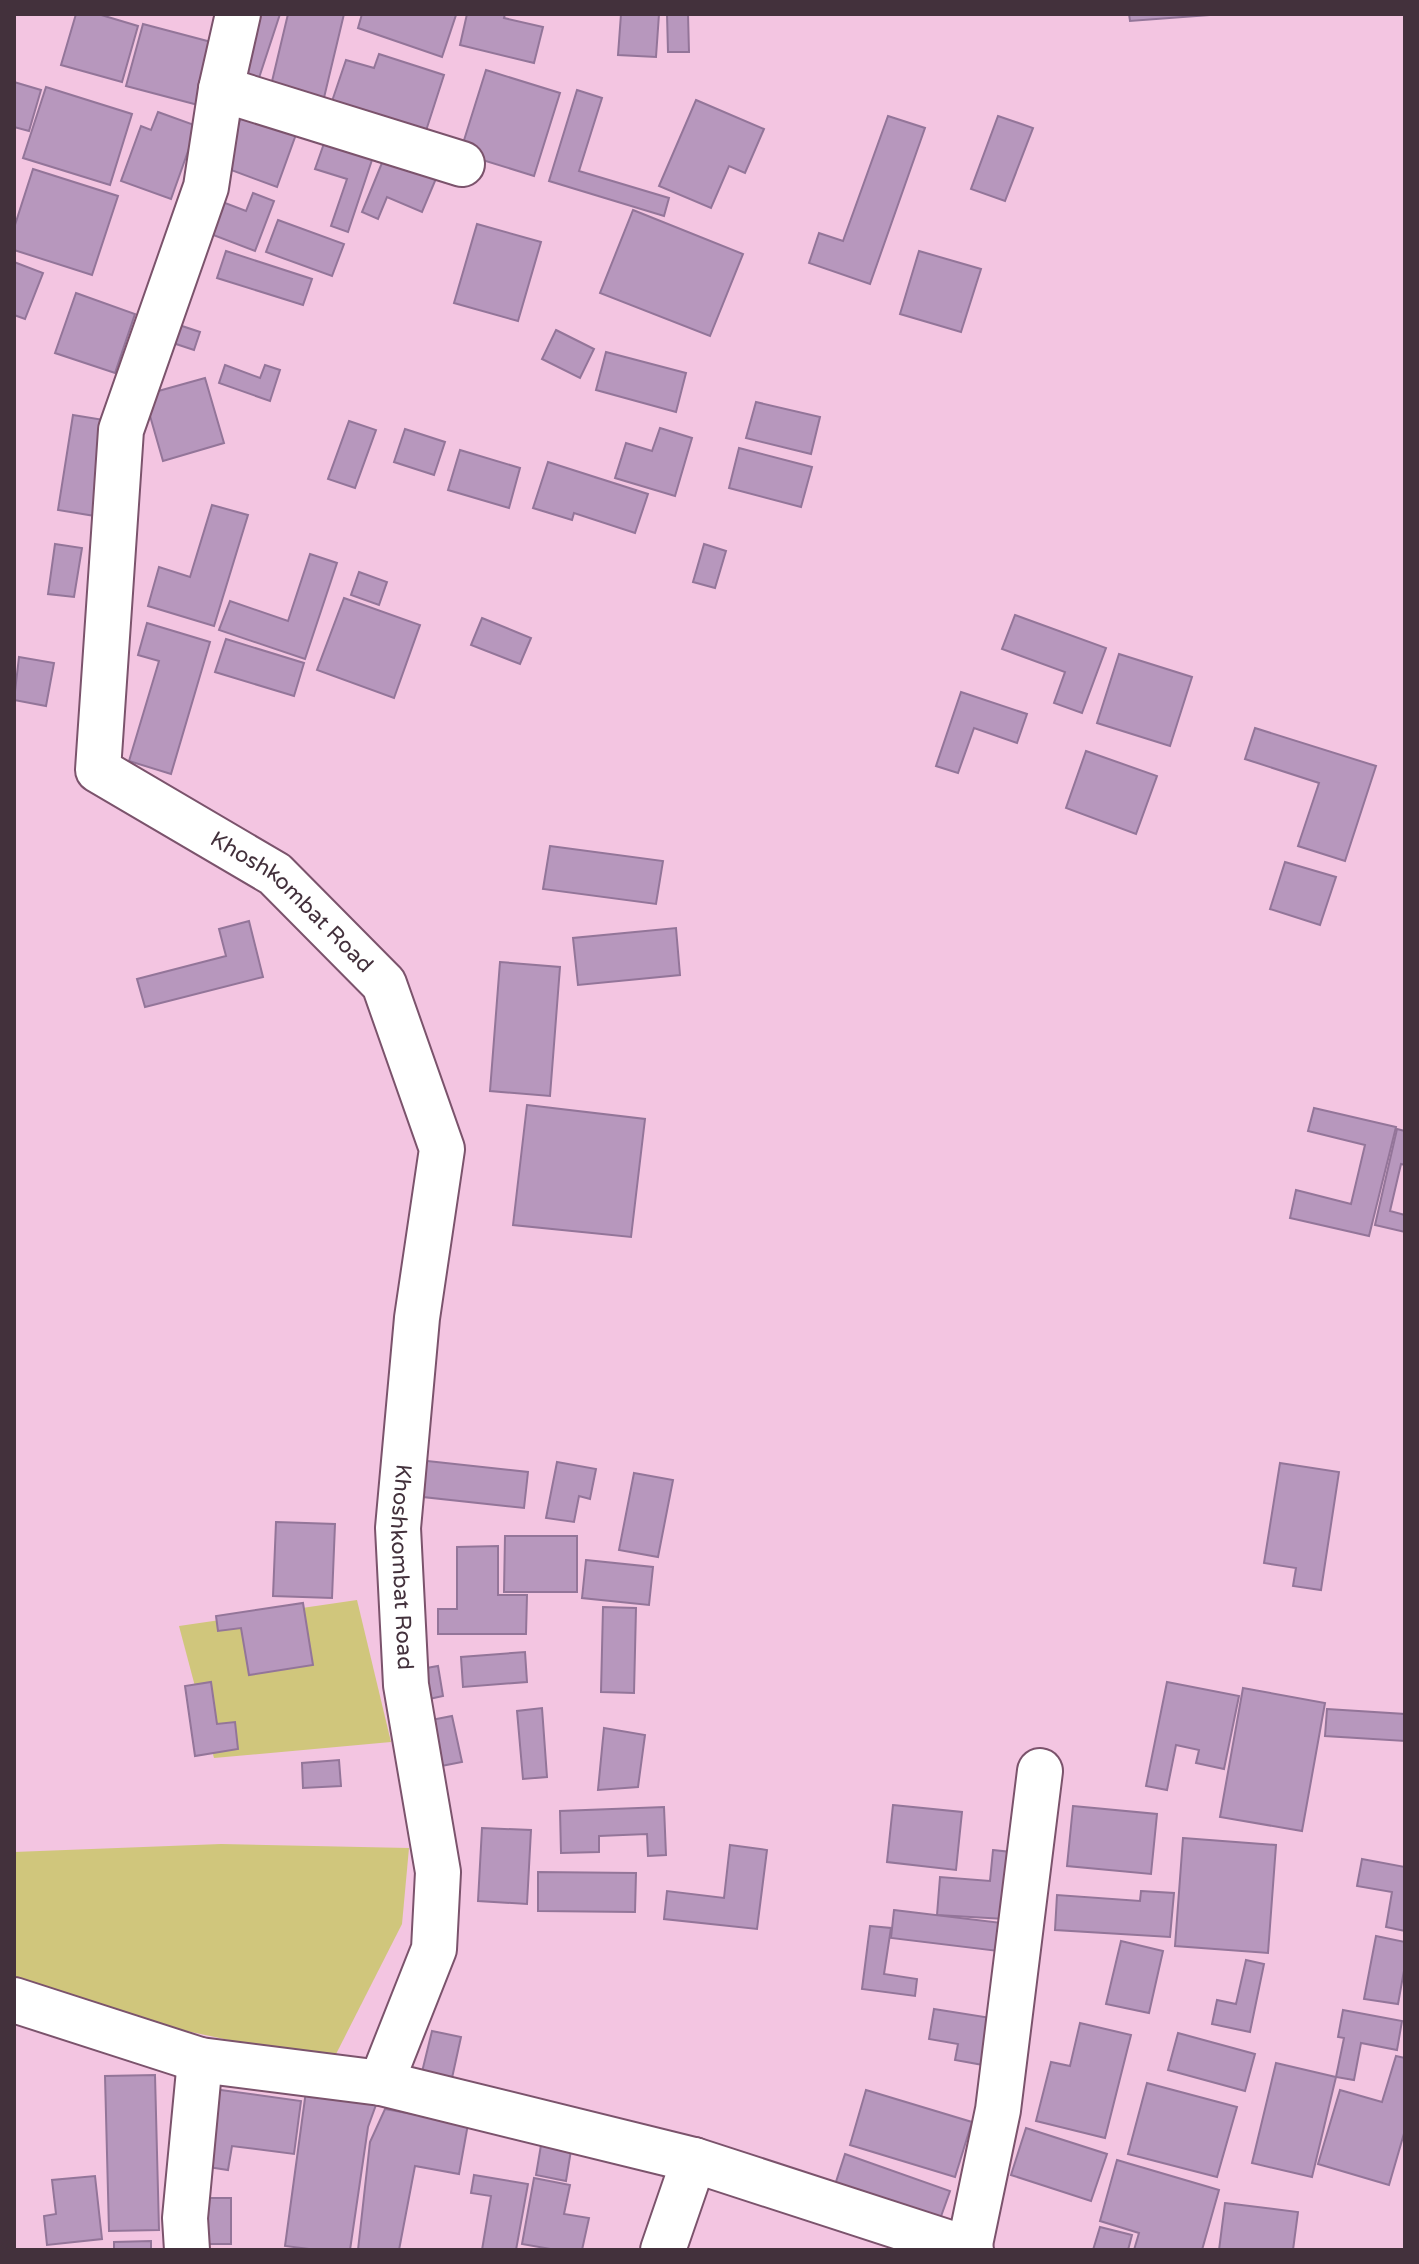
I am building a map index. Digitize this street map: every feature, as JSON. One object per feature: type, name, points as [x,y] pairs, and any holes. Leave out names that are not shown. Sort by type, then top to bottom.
[{"type":"street","name":"Khoshkombat Road","points":[[238,14],[221,89],[206,187],[121,430],[98,770],[275,874],[384,984],[442,1149],[417,1318],[398,1528],[406,1685],[438,1872],[434,1949],[381,2083]]},
{"type":"street","points":[[221,89],[462,164]]},
{"type":"street","points":[[14,2000],[200,2060],[381,2083],[694,2160],[970,2250],[998,2110],[1040,1771]]},
{"type":"street","points":[[187,2250],[185,2218],[200,2060]]},
{"type":"street","points":[[663,2250],[694,2160]]},
{"type":"shaded area","points":[[357,1600],[391,1742],[214,1758],[179,1626]]},
{"type":"shaded area","points":[[221,1844],[409,1848],[402,1924],[332,2062],[177,2029],[14,1978],[14,1852]]},
{"type":"building","points":[[76,14],[98,14],[138,26],[122,82],[61,65]]},
{"type":"building","points":[[251,14],[280,14],[256,87],[230,79]]},
{"type":"building","points":[[288,14],[344,14],[322,106],[269,94]]},
{"type":"building","points":[[362,14],[456,15],[442,57],[358,28]]},
{"type":"building","points":[[467,14],[505,14],[504,18],[543,27],[534,63],[460,45]]},
{"type":"building","points":[[621,14],[659,14],[656,57],[618,55]]},
{"type":"building","points":[[667,14],[688,14],[689,52],[668,52]]},
{"type":"building","points":[[1129,14],[1209,14],[1209,15],[1130,21]]},
{"type":"building","points":[[143,24],[215,43],[198,105],[126,86]]},
{"type":"building","points":[[379,54],[444,75],[423,140],[329,110],[346,60],[374,68]]},
{"type":"building","points":[[486,70],[560,93],[534,176],[460,153]]},
{"type":"building","points":[[14,82],[41,90],[29,131],[14,127]]},
{"type":"building","points":[[46,87],[132,114],[110,185],[23,158]]},
{"type":"building","points":[[577,90],[602,98],[579,171],[669,198],[664,216],[549,181]]},
{"type":"building","points":[[696,100],[764,129],[745,173],[729,166],[711,208],[659,186]]},
{"type":"building","points":[[245,106],[299,126],[277,187],[223,167]]},
{"type":"building","points":[[158,112],[197,126],[171,199],[121,181],[141,126],[151,130]]},
{"type":"building","points":[[888,116],[925,128],[870,284],[809,263],[819,233],[843,241]]},
{"type":"building","points":[[998,116],[1033,128],[1005,201],[971,189]]},
{"type":"building","points":[[328,132],[376,148],[348,232],[331,226],[347,179],[315,169]]},
{"type":"building","points":[[388,148],[440,169],[422,212],[387,197],[378,219],[362,212]]},
{"type":"building","points":[[33,169],[118,196],[92,275],[14,250],[14,228]]},
{"type":"building","points":[[253,193],[274,201],[255,251],[208,233],[220,201],[246,211]]},
{"type":"building","points":[[633,210],[743,254],[710,336],[600,293]]},
{"type":"building","points":[[278,220],[344,244],[332,276],[266,252]]},
{"type":"building","points":[[477,224],[541,242],[518,321],[454,303]]},
{"type":"building","points":[[226,251],[312,279],[303,305],[217,278]]},
{"type":"building","points":[[919,251],[981,269],[961,332],[900,314]]},
{"type":"building","points":[[14,262],[43,273],[25,319],[14,315]]},
{"type":"building","points":[[76,293],[135,314],[115,373],[55,353]]},
{"type":"building","points":[[179,325],[200,332],[194,350],[173,343]]},
{"type":"building","points":[[556,330],[594,349],[580,378],[542,359]]},
{"type":"building","points":[[606,352],[686,373],[676,412],[596,390]]},
{"type":"building","points":[[225,365],[260,378],[265,365],[280,370],[270,401],[219,383]]},
{"type":"building","points":[[205,378],[224,443],[163,461],[144,395]]},
{"type":"building","points":[[756,402],[820,417],[811,454],[746,438]]},
{"type":"building","points":[[73,415],[110,421],[95,516],[58,510]]},
{"type":"building","points":[[349,421],[376,430],[355,488],[328,479]]},
{"type":"building","points":[[660,428],[692,438],[675,496],[615,478],[626,443],[652,451]]},
{"type":"building","points":[[405,429],[445,442],[434,475],[394,462]]},
{"type":"building","points":[[739,448],[812,467],[801,507],[729,488]]},
{"type":"building","points":[[460,450],[520,468],[509,508],[448,490]]},
{"type":"building","points":[[548,462],[648,494],[635,533],[574,513],[572,520],[533,508]]},
{"type":"building","points":[[212,505],[248,515],[214,626],[148,606],[159,567],[190,577]]},
{"type":"building","points":[[55,544],[82,548],[74,597],[48,594]]},
{"type":"building","points":[[704,544],[726,551],[715,588],[693,582]]},
{"type":"building","points":[[310,554],[337,563],[305,659],[219,630],[230,601],[288,621]]},
{"type":"building","points":[[359,572],[387,582],[379,605],[351,595]]},
{"type":"building","points":[[344,598],[420,625],[394,698],[317,670]]},
{"type":"building","points":[[1015,615],[1106,648],[1082,713],[1054,703],[1065,672],[1002,649]]},
{"type":"building","points":[[482,618],[531,638],[520,664],[471,645]]},
{"type":"building","points":[[147,623],[210,642],[171,774],[129,761],[159,661],[138,655]]},
{"type":"building","points":[[226,639],[304,663],[294,696],[215,672]]},
{"type":"building","points":[[1119,654],[1192,677],[1170,746],[1097,723]]},
{"type":"building","points":[[19,657],[54,663],[46,706],[14,700]]},
{"type":"building","points":[[961,692],[1027,714],[1017,743],[974,728],[958,773],[936,766]]},
{"type":"building","points":[[1255,728],[1376,766],[1345,861],[1298,846],[1319,783],[1245,759]]},
{"type":"building","points":[[1086,751],[1157,776],[1136,834],[1066,808]]},
{"type":"building","points":[[550,846],[663,861],[656,904],[543,889]]},
{"type":"building","points":[[1285,862],[1336,877],[1320,925],[1270,909]]},
{"type":"building","points":[[249,921],[263,977],[145,1007],[137,979],[226,956],[219,929]]},
{"type":"building","points":[[676,928],[680,975],[578,985],[573,938]]},
{"type":"building","points":[[500,962],[560,967],[550,1096],[490,1091]]},
{"type":"building","points":[[527,1105],[645,1119],[631,1237],[513,1225]]},
{"type":"building","points":[[1314,1108],[1396,1127],[1369,1236],[1290,1218],[1296,1190],[1351,1204],[1365,1145],[1308,1131]]},
{"type":"building","points":[[1397,1129],[1405,1131],[1405,1165],[1401,1164],[1390,1211],[1405,1215],[1405,1232],[1375,1225]]},
{"type":"building","points":[[418,1460],[528,1472],[524,1508],[414,1496]]},
{"type":"building","points":[[557,1462],[596,1469],[590,1499],[579,1496],[574,1522],[546,1518]]},
{"type":"building","points":[[1280,1463],[1339,1472],[1321,1590],[1293,1586],[1296,1568],[1264,1563]]},
{"type":"building","points":[[634,1473],[673,1480],[658,1557],[619,1550]]},
{"type":"building","points":[[276,1522],[335,1524],[332,1598],[273,1596]]},
{"type":"building","points":[[505,1536],[577,1536],[577,1592],[504,1592]]},
{"type":"building","points":[[498,1546],[498,1595],[527,1595],[526,1634],[438,1634],[438,1609],[457,1609],[457,1547]]},
{"type":"building","points":[[586,1560],[653,1567],[649,1605],[582,1598]]},
{"type":"building","points":[[303,1603],[313,1665],[249,1675],[241,1628],[218,1631],[216,1616]]},
{"type":"building","points":[[603,1607],[636,1608],[634,1693],[601,1692]]},
{"type":"building","points":[[525,1652],[527,1682],[463,1687],[461,1657]]},
{"type":"building","points":[[438,1666],[443,1696],[420,1701],[415,1670]]},
{"type":"building","points":[[211,1682],[217,1724],[235,1722],[238,1749],[195,1756],[185,1686]]},
{"type":"building","points":[[1167,1682],[1239,1696],[1224,1769],[1196,1763],[1199,1750],[1176,1745],[1167,1790],[1146,1786]]},
{"type":"building","points":[[1243,1688],[1325,1703],[1302,1831],[1220,1817]]},
{"type":"building","points":[[542,1708],[547,1777],[523,1779],[517,1711]]},
{"type":"building","points":[[1327,1709],[1405,1714],[1405,1741],[1325,1736]]},
{"type":"building","points":[[452,1716],[462,1762],[436,1767],[426,1721]]},
{"type":"building","points":[[604,1728],[645,1735],[638,1787],[598,1790]]},
{"type":"building","points":[[339,1760],[341,1786],[303,1788],[302,1763]]},
{"type":"building","points":[[893,1805],[962,1812],[956,1870],[887,1862]]},
{"type":"building","points":[[1073,1806],[1157,1814],[1151,1874],[1067,1866]]},
{"type":"building","points":[[664,1807],[666,1855],[648,1856],[647,1834],[599,1836],[599,1852],[561,1853],[560,1811]]},
{"type":"building","points":[[482,1828],[531,1830],[527,1904],[478,1901]]},
{"type":"building","points":[[1183,1838],[1276,1845],[1268,1953],[1175,1946]]},
{"type":"building","points":[[730,1845],[767,1850],[757,1929],[664,1919],[667,1891],[724,1898]]},
{"type":"building","points":[[993,1850],[1011,1852],[1005,1919],[937,1915],[940,1877],[990,1881]]},
{"type":"building","points":[[1362,1859],[1405,1867],[1405,1931],[1386,1927],[1392,1892],[1357,1886]]},
{"type":"building","points":[[538,1872],[636,1873],[635,1912],[538,1911]]},
{"type":"building","points":[[1141,1891],[1174,1893],[1170,1937],[1055,1930],[1057,1895],[1140,1901]]},
{"type":"building","points":[[894,1910],[1002,1923],[998,1951],[891,1938]]},
{"type":"building","points":[[870,1926],[891,1928],[884,1974],[917,1979],[915,1996],[862,1989]]},
{"type":"building","points":[[1376,1936],[1405,1942],[1405,1965],[1398,2004],[1364,1999]]},
{"type":"building","points":[[1121,1941],[1163,1951],[1149,2013],[1106,2004]]},
{"type":"building","points":[[1246,1960],[1264,1964],[1250,2032],[1212,2024],[1217,2000],[1236,2004]]},
{"type":"building","points":[[934,2009],[991,2018],[983,2065],[955,2060],[958,2044],[929,2039]]},
{"type":"building","points":[[1343,2010],[1402,2021],[1397,2050],[1361,2043],[1354,2080],[1336,2077],[1344,2038],[1338,2037]]},
{"type":"building","points":[[1080,2023],[1131,2035],[1105,2138],[1036,2121],[1051,2062],[1070,2066]]},
{"type":"building","points":[[432,2031],[461,2037],[452,2078],[422,2072]]},
{"type":"building","points":[[1178,2033],[1255,2054],[1245,2091],[1168,2070]]},
{"type":"building","points":[[1396,2056],[1405,2058],[1405,2130],[1389,2185],[1318,2164],[1340,2090],[1382,2102]]},
{"type":"building","points":[[1276,2063],[1336,2077],[1312,2177],[1252,2163]]},
{"type":"building","points":[[155,2075],[159,2230],[109,2231],[105,2076]]},
{"type":"building","points":[[1147,2083],[1237,2107],[1217,2177],[1128,2154]]},
{"type":"building","points":[[206,2088],[301,2101],[294,2154],[232,2146],[228,2170],[195,2165]]},
{"type":"building","points":[[866,2090],[972,2122],[955,2177],[850,2145]]},
{"type":"building","points":[[306,2091],[377,2102],[368,2127],[350,2250],[285,2246]]},
{"type":"building","points":[[385,2109],[468,2124],[459,2174],[415,2166],[399,2250],[358,2250],[370,2142]]},
{"type":"building","points":[[1026,2128],[1107,2154],[1091,2201],[1011,2175]]},
{"type":"building","points":[[542,2139],[572,2144],[566,2181],[536,2175]]},
{"type":"building","points":[[845,2154],[950,2191],[939,2222],[835,2185]]},
{"type":"building","points":[[1117,2160],[1219,2190],[1202,2250],[1134,2250],[1139,2233],[1100,2221]]},
{"type":"building","points":[[474,2175],[528,2184],[516,2250],[482,2250],[491,2196],[471,2193]]},
{"type":"building","points":[[95,2176],[102,2239],[47,2245],[44,2216],[56,2214],[52,2180]]},
{"type":"building","points":[[534,2178],[570,2185],[564,2214],[589,2218],[582,2250],[556,2250],[522,2244]]},
{"type":"building","points":[[194,2198],[231,2198],[231,2244],[194,2244]]},
{"type":"building","points":[[1225,2203],[1298,2212],[1293,2250],[1219,2250]]},
{"type":"building","points":[[1100,2227],[1132,2235],[1128,2250],[1093,2250]]},
{"type":"building","points":[[151,2241],[151,2250],[114,2250],[114,2242]]}]
